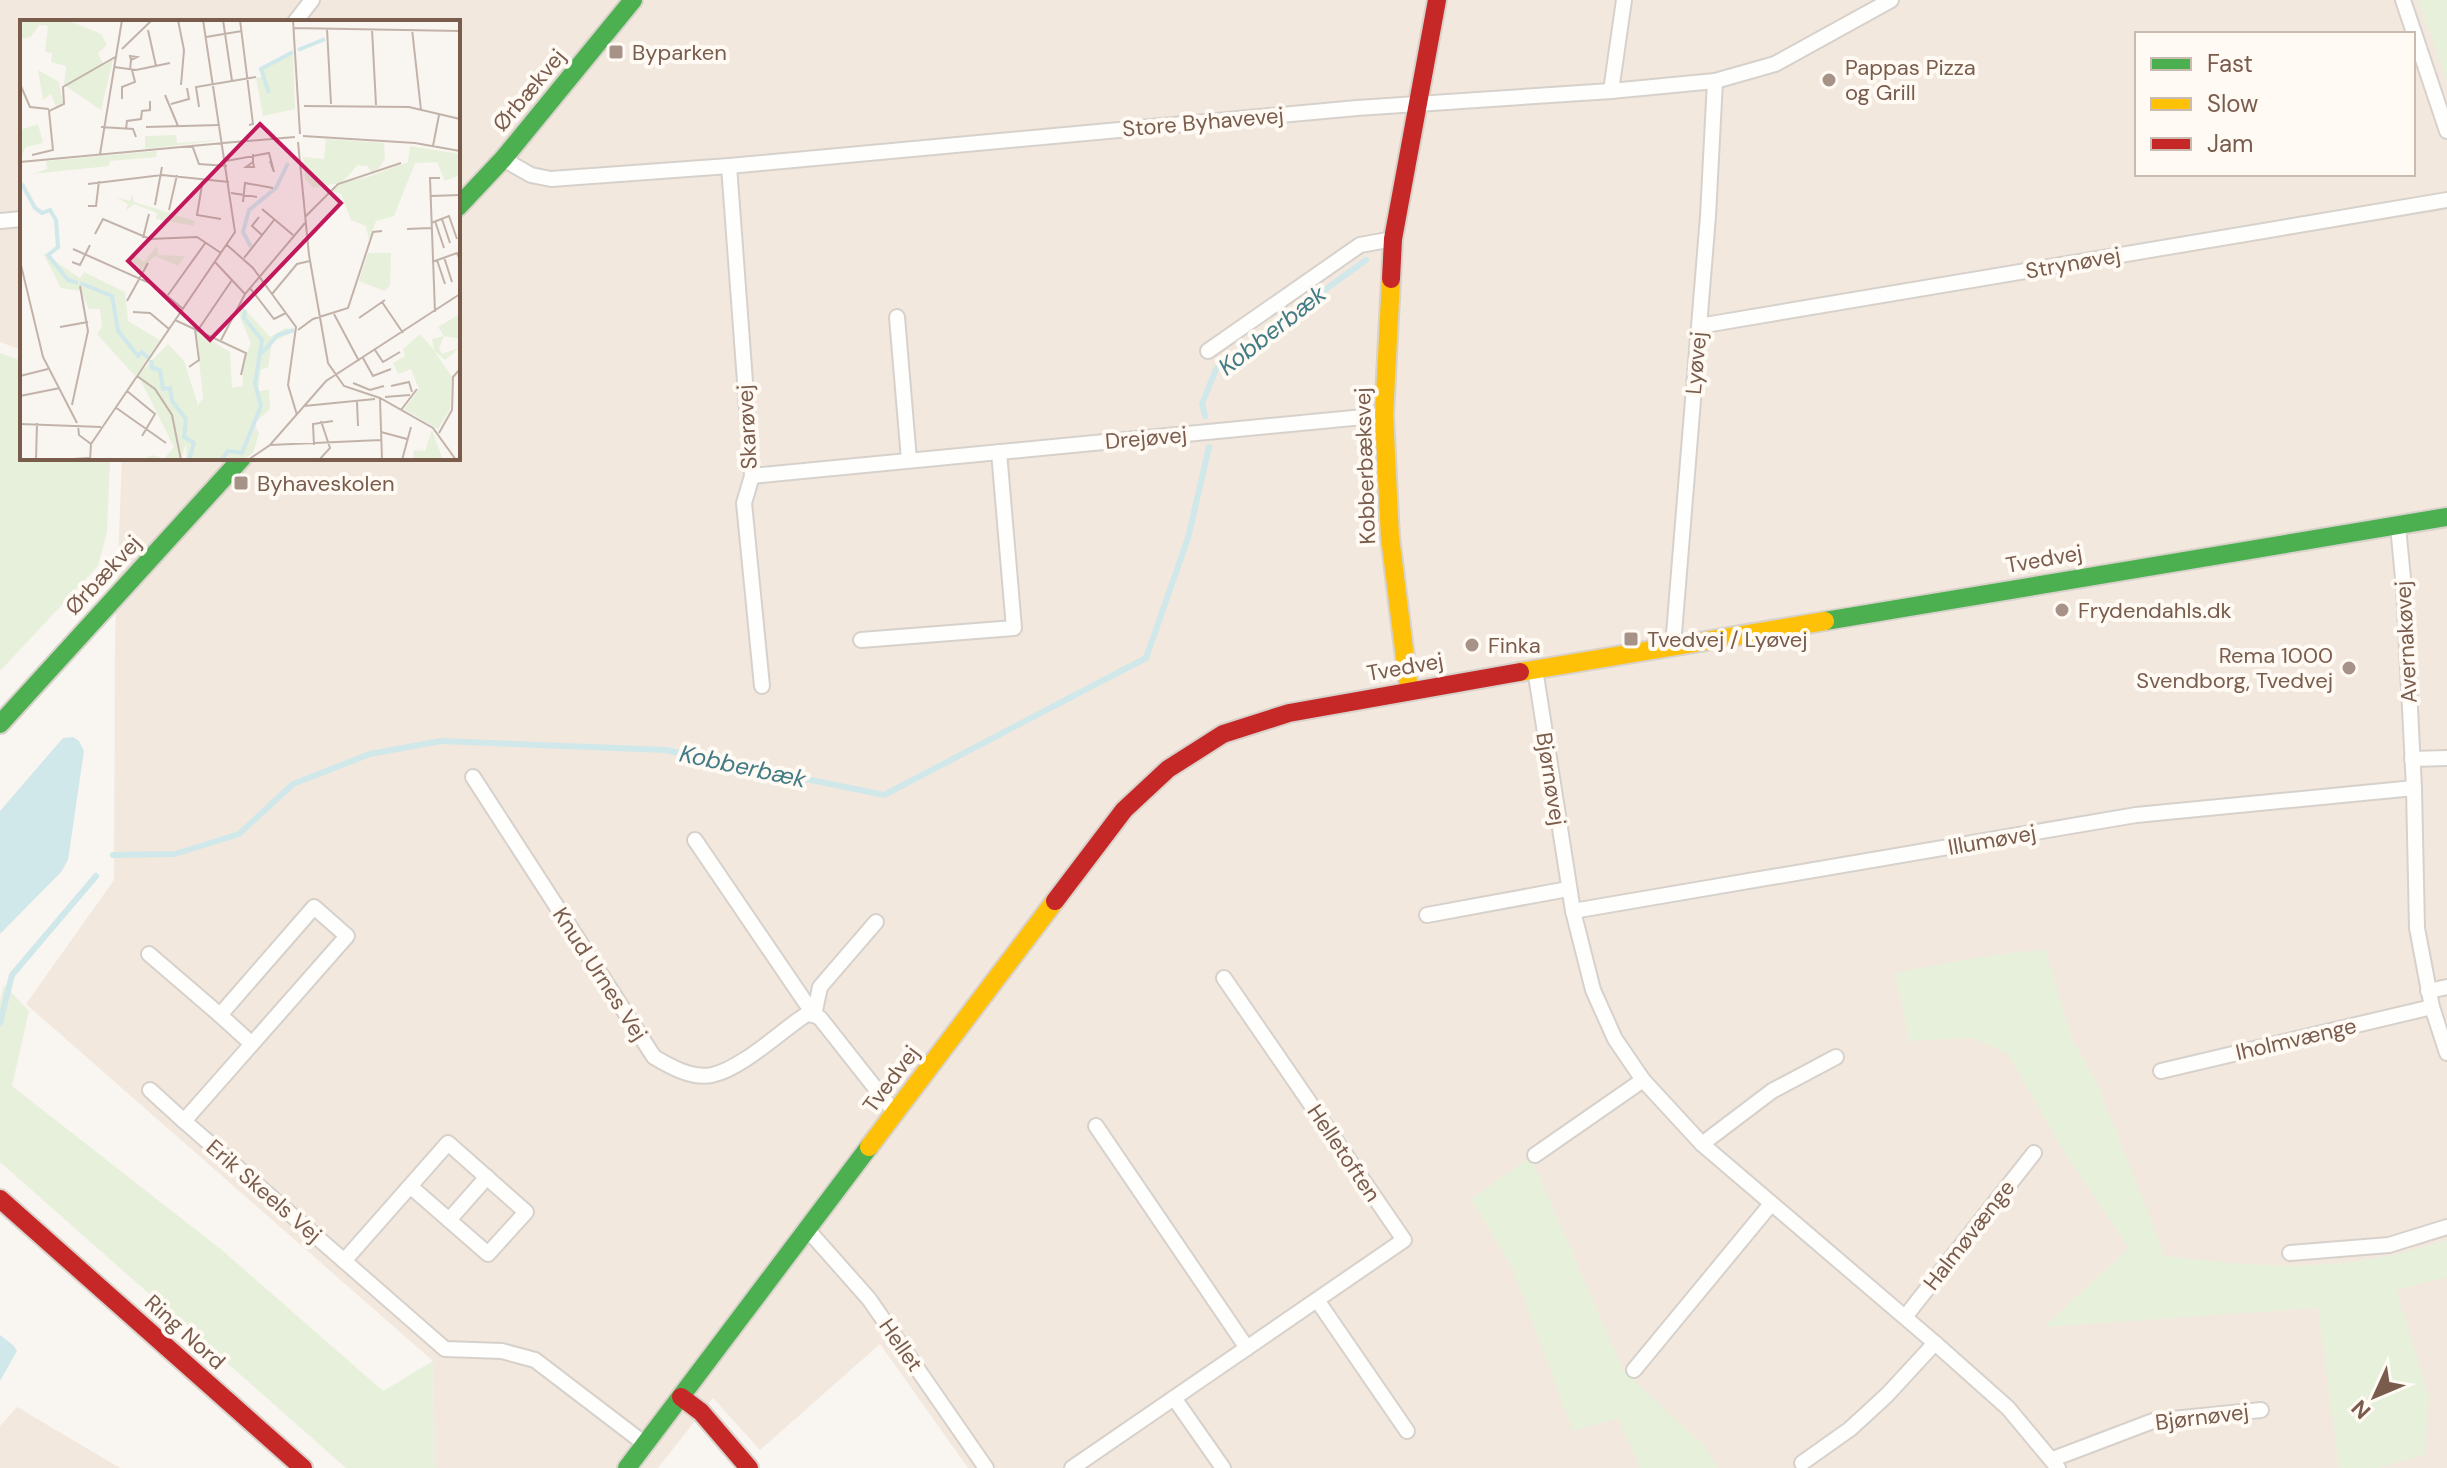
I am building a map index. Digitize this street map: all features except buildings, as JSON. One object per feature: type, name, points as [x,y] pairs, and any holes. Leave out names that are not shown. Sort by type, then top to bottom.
[{"type":"street","points":[[297,20],[312,0]]},
{"type":"street","name":"Ørbækvej","points":[[460,205],[503,159],[633,0]]},
{"type":"street","name":"Kobberbæksvej","points":[[1409,690],[1390,537],[1384,415],[1393,239],[1437,0]]},
{"type":"street","points":[[1611,91],[1624,0]]},
{"type":"street","name":"Store Byhavevej","points":[[503,159],[531,175],[551,179],[729,166],[1341,109],[1715,81],[1775,64],[1891,0]]},
{"type":"street","points":[[2403,0],[2414,32]]},
{"type":"street","points":[[2415,36],[2447,131]]},
{"type":"street","name":"Lyøvej","points":[[1673,646],[1708,216],[1715,81]]},
{"type":"street","name":"Skarøvej","points":[[729,166],[752,476],[744,503],[762,686]]},
{"type":"street","name":"Strynøvej","points":[[1699,326],[2447,200]]},
{"type":"street","points":[[0,221],[20,219]]},
{"type":"street","points":[[1208,351],[1360,245],[1393,239]]},
{"type":"street","points":[[897,317],[909,460]]},
{"type":"street","name":"Drejøvej","points":[[752,476],[1384,415]]},
{"type":"street","points":[[861,640],[1014,628],[999,452]]},
{"type":"street","name":"Ørbækvej","points":[[0,724],[240,460]]},
{"type":"street","name":"Tvedvej","points":[[627,1468],[1124,810],[1168,769],[1223,734],[1289,713],[1409,690],[2447,517]]},
{"type":"street","name":"Avernakøvej","points":[[2398,526],[2414,788],[2417,928],[2428,991],[2447,1053]]},
{"type":"street","name":"Bjørnøvej","points":[[1535,669],[1568,889],[1593,990],[1615,1039],[1643,1080],[1702,1144],[2008,1408],[2056,1464],[2153,1421],[2261,1410]]},
{"type":"street","points":[[2412,759],[2447,758]]},
{"type":"street","name":"Knud Urnes Vej","points":[[473,777],[654,1057],[677,1071],[710,1076],[732,1067],[807,1014],[814,1015]]},
{"type":"street","name":"Illumøvej","points":[[1573,911],[2136,815],[2414,788]]},
{"type":"street","points":[[695,840],[814,1015],[820,1018],[895,1113]]},
{"type":"street","points":[[1427,915],[1568,889]]},
{"type":"street","points":[[184,1121],[347,936],[314,907],[220,1015]]},
{"type":"street","points":[[814,1015],[820,987],[876,922]]},
{"type":"street","points":[[149,954],[252,1044]]},
{"type":"street","name":"Helletoften","points":[[1072,1468],[1404,1240],[1224,978]]},
{"type":"street","points":[[2428,991],[2447,987]]},
{"type":"street","name":"Iholmvænge","points":[[2161,1071],[2432,1007]]},
{"type":"street","points":[[1702,1144],[1772,1091],[1836,1057]]},
{"type":"street","points":[[1535,1155],[1643,1080]]},
{"type":"street","name":"Erik Skeels Vej","points":[[150,1090],[445,1349],[502,1351],[535,1360],[645,1444]]},
{"type":"street","points":[[1096,1126],[1247,1348]]},
{"type":"street","points":[[344,1261],[410,1186],[448,1143],[526,1212],[488,1254],[410,1186]]},
{"type":"street","name":"Halmøvænge","points":[[1905,1317],[2034,1153]]},
{"type":"street","points":[[449,1220],[487,1177]]},
{"type":"street","name":"Ring Nord","points":[[0,1190],[37,1230]]},
{"type":"street","name":"Ring Nord","points":[[0,1199],[303,1468]]},
{"type":"street","points":[[1634,1370],[1771,1204]]},
{"type":"street","points":[[2290,1253],[2389,1245],[2447,1227]]},
{"type":"street","name":"Hellet","points":[[807,1229],[869,1299],[986,1468]]},
{"type":"street","points":[[1317,1300],[1407,1431]]},
{"type":"street","points":[[1802,1463],[1850,1429],[1887,1395],[1935,1343]]},
{"type":"street","points":[[681,1397],[701,1412],[749,1468]]},
{"type":"street","points":[[1174,1398],[1223,1468]]},
{"type":"shaded area","points":[[0,0],[2447,0],[2447,1468],[968,1468],[880,1344],[760,1450],[713,1398],[658,1468],[435,1468],[433,1361],[26,1004],[114,880],[115,639],[122,460],[460,460],[460,20],[20,20],[20,349],[0,342]]},
{"type":"shaded area","points":[[17,1407],[120,1468],[0,1468],[0,1426]]},
{"type":"green space","points":[[2418,0],[2447,0],[2447,81]]},
{"type":"green space","points":[[0,353],[20,360],[20,460],[110,460],[107,532],[98,566],[0,671]]},
{"type":"green space","points":[[2045,949],[2072,1039],[2096,1081],[2165,1256],[2238,1264],[2307,1265],[2375,1258],[2447,1240],[2447,1277],[2396,1290],[2429,1395],[2425,1455],[2377,1468],[2339,1468],[2318,1308],[2044,1327],[2129,1248],[2060,1145],[2008,1054],[1973,1038],[1909,1041],[1895,973],[1967,959]]},
{"type":"green space","points":[[4,985],[29,1011],[12,1086],[223,1251],[383,1391],[433,1361],[435,1468],[346,1468],[0,1162],[0,1001]]},
{"type":"green space","points":[[1531,1157],[1623,1370],[1705,1447],[1717,1468],[1640,1468],[1618,1418],[1573,1431],[1512,1267],[1471,1199]]},
{"type":"water","points":[[73,737],[84,751],[68,860],[61,872],[0,934],[0,811],[63,738]]},
{"type":"water","points":[[0,1335],[17,1351],[0,1381]]},
{"type":"waterway","name":"Kobberbæk","points":[[1205,416],[1202,404],[1216,369],[1366,260]]},
{"type":"waterway","name":"Kobberbæk","points":[[113,855],[175,854],[239,834],[293,784],[370,754],[441,741],[666,750],[884,795],[1146,658],[1188,538],[1209,447]]},
{"type":"waterway","name":"Kobberbæk","points":[[0,1023],[12,975],[96,876]]},
{"type":"traffic: fast","points":[[460,205],[503,159],[633,0]]},
{"type":"traffic: fast","points":[[0,724],[240,460]]},
{"type":"traffic: fast","points":[[1825,621],[2447,517]]},
{"type":"traffic: fast","points":[[627,1468],[869,1147]]},
{"type":"traffic: slow","points":[[1391,279],[1384,415],[1390,537],[1409,690]]},
{"type":"traffic: slow","points":[[1520,672],[1825,621]]},
{"type":"traffic: slow","points":[[869,1147],[1055,901]]},
{"type":"traffic: jam","points":[[1391,279],[1393,239],[1437,0]]},
{"type":"traffic: jam","points":[[1055,901],[1124,810],[1168,769],[1223,734],[1289,713],[1520,672]]},
{"type":"traffic: jam","points":[[0,1199],[303,1468]]},
{"type":"traffic: jam","points":[[681,1397],[701,1412],[749,1468]]},
{"type":"place","name":"Byparken","points":[[616,52]]},
{"type":"place","name":"Pappas Pizza og Grill","points":[[1829,80]]},
{"type":"place","name":"Byhaveskolen","points":[[241,483]]},
{"type":"place","name":"Frydendahls.dk","points":[[2062,610]]},
{"type":"place","name":"Tvedvej / Lyøvej","points":[[1631,639]]},
{"type":"place","name":"Finka","points":[[1472,645]]},
{"type":"place","name":"Rema 1000 Svendborg, Tvedvej","points":[[2349,668]]}]
